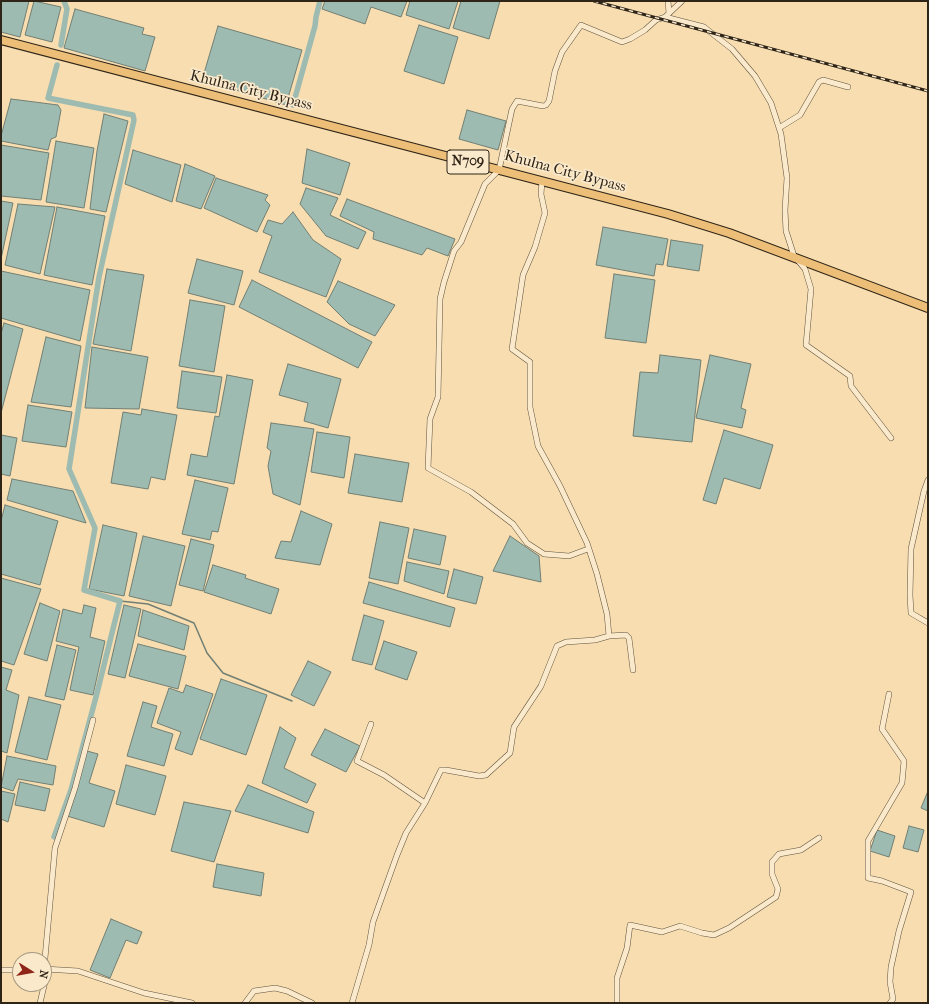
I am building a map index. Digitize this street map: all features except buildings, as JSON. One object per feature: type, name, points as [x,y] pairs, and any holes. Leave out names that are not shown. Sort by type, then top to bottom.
[{"type":"highway","name":"Khulna City Bypass","points":[[1,40],[668,214],[729,233],[794,256],[928,308]]},
{"type":"street","points":[[668,1],[670,13]]},
{"type":"street","points":[[588,549],[569,556],[544,554],[527,543],[513,524],[470,492],[428,468],[430,419],[438,398],[440,299],[454,251],[461,242],[485,184],[499,170],[512,110],[517,101],[543,106],[546,105],[549,101],[555,71],[562,52],[581,25],[622,42],[630,40],[645,30],[656,20],[665,17],[682,1]]},
{"type":"street","points":[[665,17],[704,27],[732,49],[756,76],[771,103],[781,134],[787,178],[785,210],[786,231],[794,256],[805,269],[811,289],[806,345],[850,376],[851,386],[891,438]]},
{"type":"street","points":[[779,128],[800,115],[820,82],[824,80],[848,87]]},
{"type":"street","points":[[542,181],[541,194],[545,213],[535,247],[523,275],[512,349],[530,362],[530,407],[538,446],[560,486],[588,549],[597,574],[606,614],[609,636]]},
{"type":"street","points":[[928,480],[911,549],[910,595],[911,613],[928,623]]},
{"type":"street","points":[[352,1003],[369,945],[373,922],[397,855],[406,833],[425,803],[441,770],[479,776],[486,775],[510,753],[514,727],[541,686],[557,646],[566,642],[595,640],[609,636],[626,634],[629,638],[633,670]]},
{"type":"street","points":[[889,694],[882,729],[904,761],[902,783],[868,841],[868,878],[882,881],[911,892],[890,967],[890,982],[893,999],[890,1003]]},
{"type":"street","points":[[47,952],[55,848],[75,788],[93,720]]},
{"type":"street","points":[[371,724],[357,761],[384,775],[425,803]]},
{"type":"street","points":[[617,1003],[617,978],[627,948],[630,924],[662,932],[680,926],[702,933],[714,934],[729,928],[776,897],[778,889],[772,874],[772,862],[779,854],[801,850],[819,838]]},
{"type":"street","points":[[52,969],[78,971],[170,1001],[192,1003]]},
{"type":"street","points":[[1,970],[12,970]]},
{"type":"street","points":[[245,1003],[254,990],[275,988],[287,991],[312,1003]]},
{"type":"street","points":[[40,1003],[42,992]]},
{"type":"water","points":[[1,1],[29,1],[20,37],[1,32]]},
{"type":"water","points":[[34,1],[61,7],[52,42],[25,35]]},
{"type":"water","points":[[325,1],[407,1],[401,17],[371,7],[365,24],[322,9]]},
{"type":"water","points":[[410,1],[458,1],[449,29],[406,15]]},
{"type":"water","points":[[461,1],[500,1],[489,39],[453,28]]},
{"type":"water","points":[[75,9],[144,28],[142,34],[155,37],[145,71],[64,48]]},
{"type":"water","points":[[419,25],[458,37],[444,84],[404,71]]},
{"type":"water","points":[[218,26],[302,50],[286,105],[202,80]]},
{"type":"water","points":[[11,99],[58,105],[61,110],[56,137],[51,139],[48,150],[1,141]]},
{"type":"water","points":[[467,110],[506,121],[498,150],[459,139]]},
{"type":"water","points":[[104,114],[128,121],[106,212],[90,209],[97,151]]},
{"type":"water","points":[[56,141],[94,148],[84,208],[46,202]]},
{"type":"water","points":[[1,145],[49,153],[41,200],[1,196]]},
{"type":"water","points":[[307,149],[350,163],[340,195],[302,183]]},
{"type":"water","points":[[133,150],[181,165],[172,202],[125,184]]},
{"type":"water","points":[[185,164],[215,176],[201,209],[176,201]]},
{"type":"water","points":[[216,178],[268,195],[265,200],[270,205],[257,232],[204,208]]},
{"type":"water","points":[[306,188],[338,198],[330,215],[366,232],[358,249],[326,236],[300,204]]},
{"type":"water","points":[[347,199],[455,239],[448,256],[427,248],[422,255],[373,239],[374,232],[340,216]]},
{"type":"water","points":[[1,201],[13,203],[1,259]]},
{"type":"water","points":[[18,204],[55,207],[40,274],[5,265]]},
{"type":"water","points":[[57,207],[105,216],[92,285],[44,275]]},
{"type":"water","points":[[293,212],[313,240],[341,259],[326,297],[259,272],[272,236],[263,232],[268,220],[282,224]]},
{"type":"water","points":[[603,227],[668,239],[663,265],[656,264],[654,276],[596,265]]},
{"type":"water","points":[[671,240],[703,245],[699,271],[667,266]]},
{"type":"water","points":[[197,259],[243,271],[234,305],[188,293]]},
{"type":"water","points":[[107,269],[144,275],[131,351],[93,344]]},
{"type":"water","points":[[1,271],[90,290],[80,341],[1,318]]},
{"type":"water","points":[[614,274],[655,280],[646,343],[605,338]]},
{"type":"water","points":[[252,280],[372,342],[358,368],[239,307]]},
{"type":"water","points":[[338,281],[395,305],[375,336],[349,324],[327,302]]},
{"type":"water","points":[[190,300],[225,306],[214,372],[179,366]]},
{"type":"water","points":[[4,323],[23,329],[1,413],[1,334]]},
{"type":"water","points":[[46,337],[81,346],[71,407],[31,402]]},
{"type":"water","points":[[92,347],[148,357],[139,409],[85,408]]},
{"type":"water","points":[[660,355],[701,360],[692,442],[633,436],[640,372],[658,373]]},
{"type":"water","points":[[710,355],[751,364],[741,408],[746,410],[742,428],[696,418]]},
{"type":"water","points":[[288,364],[341,379],[328,428],[304,421],[308,403],[279,395]]},
{"type":"water","points":[[182,371],[222,377],[216,413],[177,408]]},
{"type":"water","points":[[227,375],[253,380],[234,484],[187,475],[191,454],[207,457],[215,416],[219,417]]},
{"type":"water","points":[[28,405],[72,412],[66,447],[22,441]]},
{"type":"water","points":[[142,409],[177,415],[165,480],[151,477],[148,489],[111,483],[123,412],[141,415]]},
{"type":"water","points":[[271,423],[314,429],[300,505],[273,494],[268,466],[271,451],[267,448]]},
{"type":"water","points":[[724,430],[773,445],[760,489],[724,478],[716,504],[703,500]]},
{"type":"water","points":[[317,432],[350,437],[344,478],[311,472]]},
{"type":"water","points":[[1,435],[17,438],[10,476],[1,474]]},
{"type":"water","points":[[355,454],[409,463],[402,502],[348,493]]},
{"type":"water","points":[[12,479],[73,491],[86,523],[7,500]]},
{"type":"water","points":[[195,480],[228,488],[218,532],[212,531],[210,540],[182,534]]},
{"type":"water","points":[[5,505],[58,521],[40,585],[1,574],[1,521]]},
{"type":"water","points":[[301,511],[332,524],[320,565],[275,558],[281,541],[291,542]]},
{"type":"water","points":[[380,522],[409,528],[398,584],[369,578]]},
{"type":"water","points":[[103,525],[137,533],[124,596],[89,589]]},
{"type":"water","points":[[414,529],[446,536],[440,565],[408,558]]},
{"type":"water","points":[[143,536],[185,546],[171,606],[129,596]]},
{"type":"water","points":[[510,536],[539,556],[541,582],[493,571]]},
{"type":"water","points":[[191,539],[214,545],[203,591],[179,585]]},
{"type":"water","points":[[407,562],[449,571],[444,594],[404,581]]},
{"type":"water","points":[[213,565],[246,575],[245,578],[279,589],[271,614],[204,592]]},
{"type":"water","points":[[454,569],[483,577],[476,604],[447,597]]},
{"type":"water","points":[[1,578],[41,589],[14,665],[1,661]]},
{"type":"water","points":[[369,582],[455,608],[450,627],[363,603]]},
{"type":"water","points":[[40,603],[60,611],[47,661],[24,654]]},
{"type":"water","points":[[84,605],[96,608],[90,637],[105,641],[93,695],[70,690],[79,647],[56,641],[63,609],[82,614]]},
{"type":"water","points":[[124,605],[141,609],[125,678],[108,674]]},
{"type":"water","points":[[143,610],[189,626],[184,650],[138,636]]},
{"type":"water","points":[[364,615],[384,621],[372,665],[352,660]]},
{"type":"water","points":[[384,641],[417,652],[407,680],[375,669]]},
{"type":"water","points":[[138,644],[186,656],[178,689],[129,676]]},
{"type":"water","points":[[57,645],[76,650],[64,700],[45,696]]},
{"type":"water","points":[[308,661],[331,672],[314,706],[291,695]]},
{"type":"water","points":[[1,667],[12,670],[6,690],[19,695],[7,753],[1,751]]},
{"type":"water","points":[[221,679],[267,695],[246,755],[200,739]]},
{"type":"water","points":[[186,685],[213,694],[192,755],[175,749],[181,732],[157,723],[169,688],[183,693]]},
{"type":"water","points":[[29,697],[61,705],[47,760],[15,752]]},
{"type":"water","points":[[143,702],[157,706],[151,727],[173,734],[164,766],[127,756]]},
{"type":"water","points":[[280,727],[296,738],[284,768],[316,784],[307,803],[262,783]]},
{"type":"water","points":[[325,729],[360,746],[346,772],[311,755]]},
{"type":"water","points":[[87,751],[98,754],[89,783],[115,791],[104,827],[67,816]]},
{"type":"water","points":[[7,756],[56,766],[53,785],[18,779],[13,791],[1,787]]},
{"type":"water","points":[[126,765],[166,776],[155,815],[116,804]]},
{"type":"water","points":[[20,782],[50,789],[45,811],[15,805]]},
{"type":"water","points":[[248,785],[314,812],[308,833],[235,811]]},
{"type":"water","points":[[1,791],[15,794],[8,822],[1,819]]},
{"type":"water","points":[[928,791],[928,811],[921,808]]},
{"type":"water","points":[[184,802],[231,811],[214,862],[171,851]]},
{"type":"water","points":[[909,826],[924,830],[918,852],[903,848]]},
{"type":"water","points":[[877,830],[895,836],[889,857],[870,851]]},
{"type":"water","points":[[217,864],[264,873],[261,896],[213,887]]},
{"type":"water","points":[[111,919],[142,932],[137,944],[126,940],[110,978],[90,970]]},
{"type":"waterway","points":[[61,45],[67,9],[64,1]]},
{"type":"waterway","points":[[293,105],[315,26],[320,1]]},
{"type":"waterway","points":[[54,837],[71,790],[120,601],[84,590],[95,528],[69,469],[99,277],[134,120],[133,115],[48,98],[57,65]]},
{"type":"waterway","points":[[120,601],[148,604],[194,623],[207,653],[223,673],[292,701]]},
{"type":"railway","points":[[594,1],[928,91]]}]
